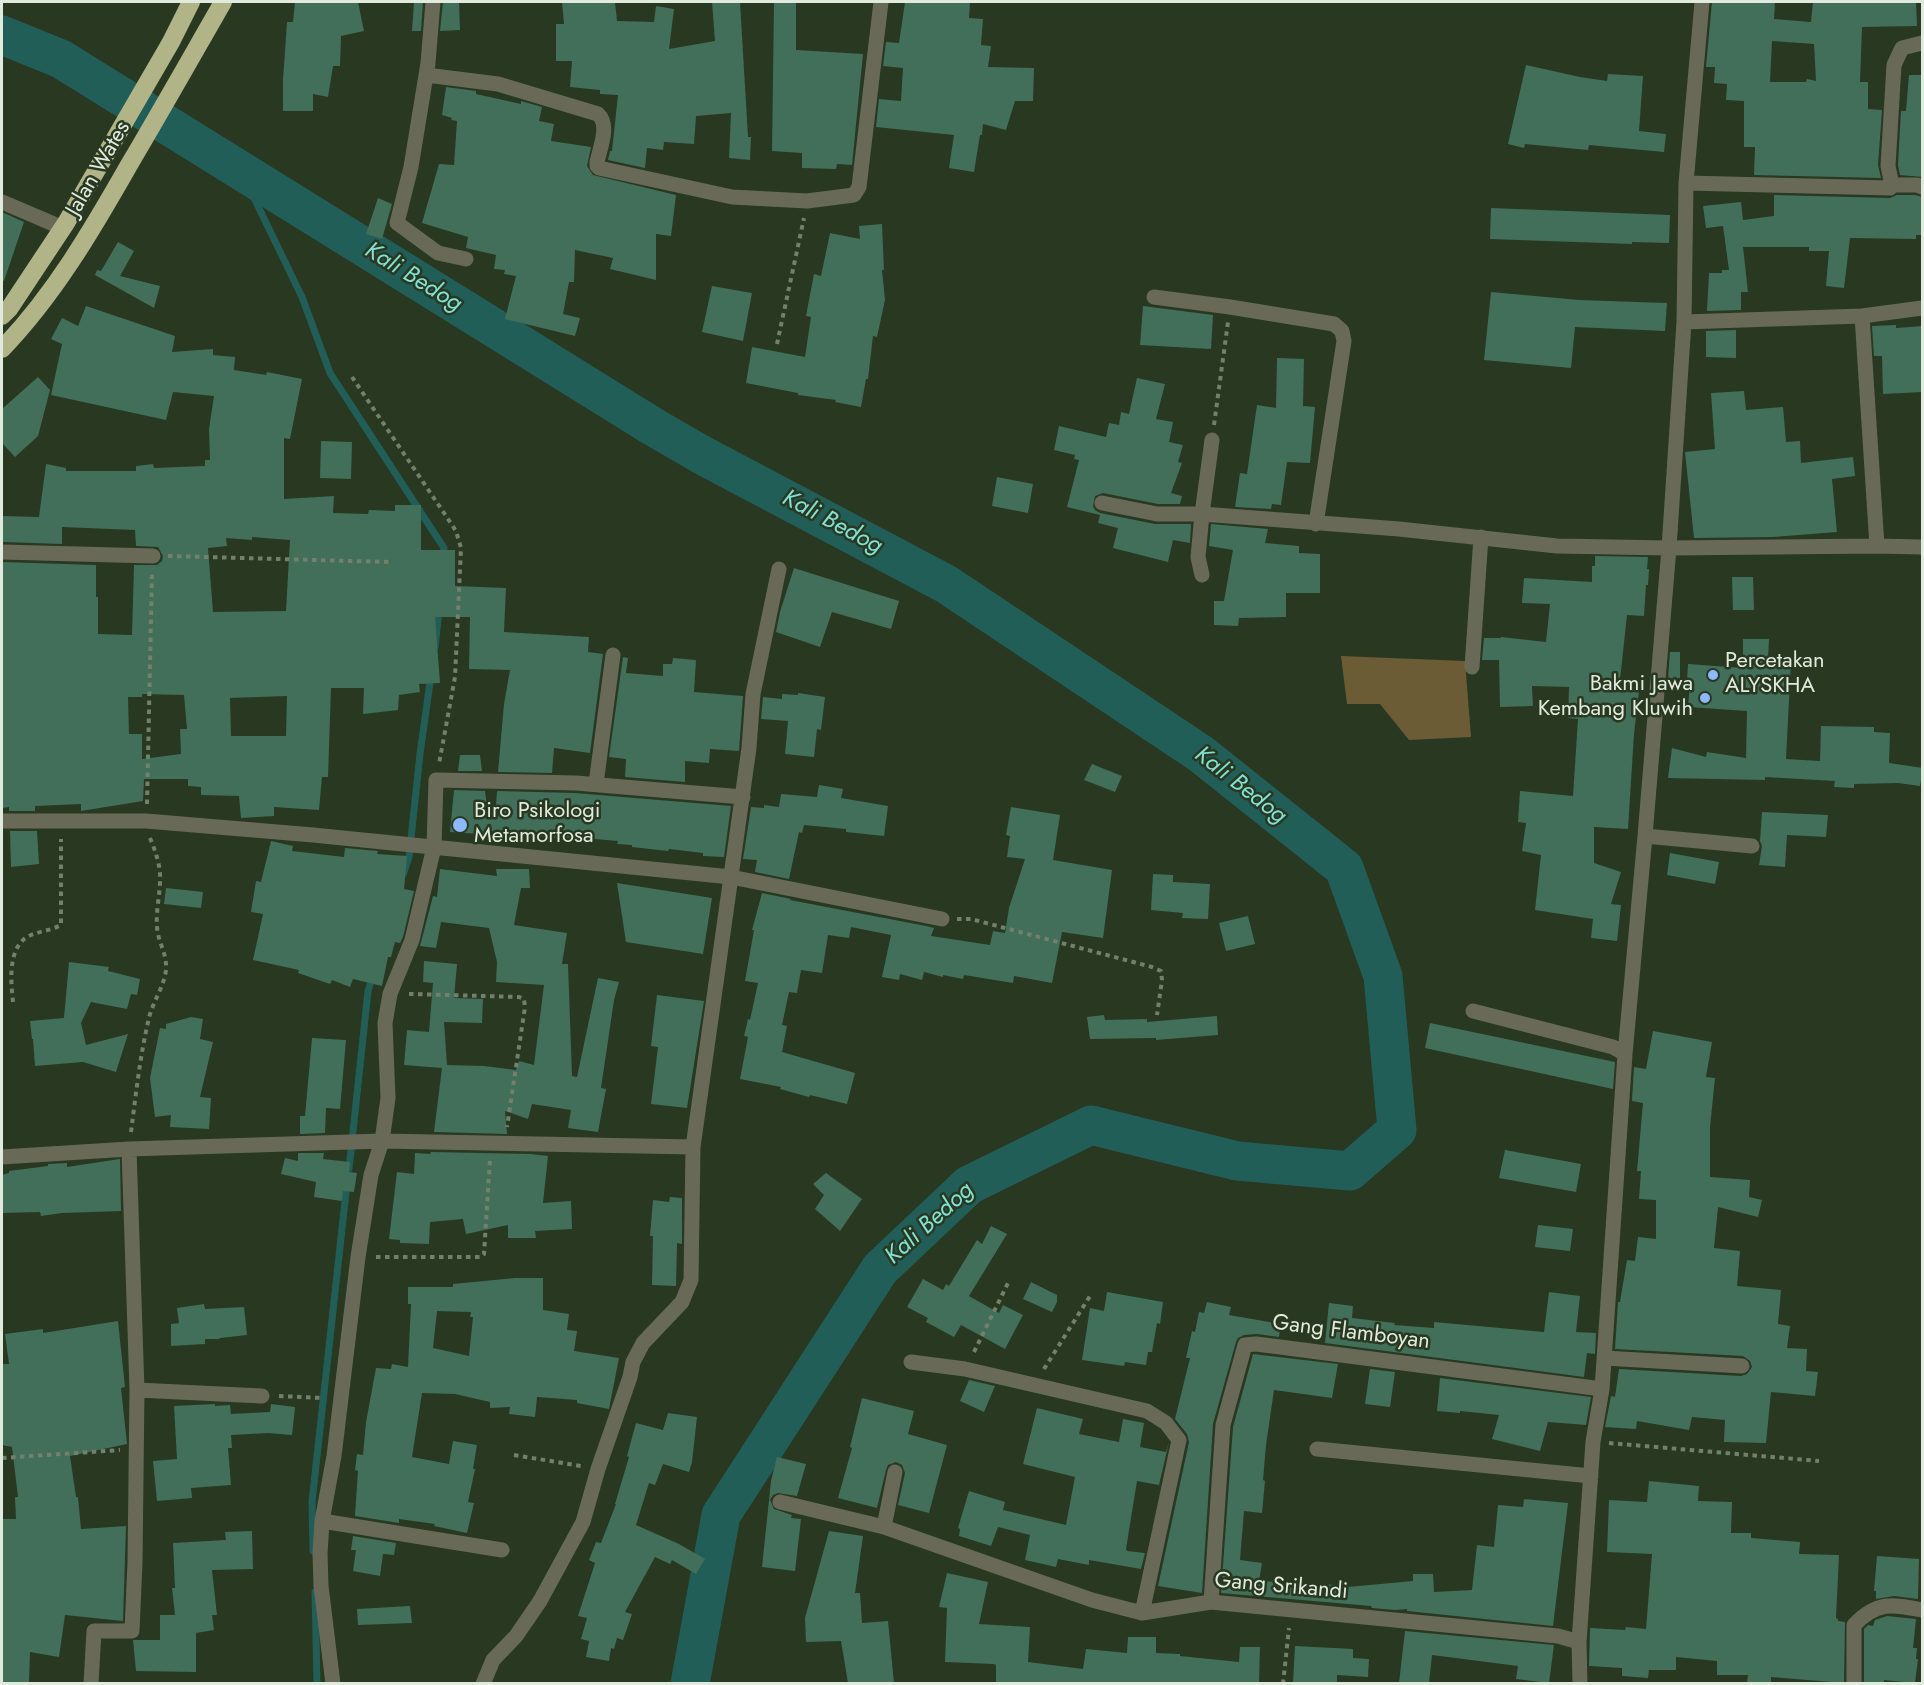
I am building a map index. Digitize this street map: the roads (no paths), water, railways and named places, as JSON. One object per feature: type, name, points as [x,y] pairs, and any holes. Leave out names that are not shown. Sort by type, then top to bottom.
[{"type":"highway","name":"Jalan Wates","points":[[2,316],[63,228],[171,42],[191,2]]},
{"type":"highway","name":"Jalan Wates","points":[[2,350],[23,327],[64,273],[223,4]]},
{"type":"street","points":[[433,2],[426,75],[411,167],[397,223],[438,253],[466,259]]},
{"type":"street","points":[[426,75],[498,84],[598,114],[604,125],[597,162],[600,168],[732,197],[807,201],[854,195],[859,187],[881,2]]},
{"type":"street","points":[[1580,1683],[1579,1642],[1593,1442],[1602,1389],[1624,1054],[1669,548],[1684,322],[1686,183],[1702,2]]},
{"type":"street","points":[[1892,185],[1888,166],[1894,65],[1902,48],[1923,43]]},
{"type":"street","points":[[1686,183],[1888,189],[1892,185],[1923,187]]},
{"type":"street","points":[[2,202],[63,228]]},
{"type":"street","points":[[1154,297],[1334,324],[1342,331],[1344,340],[1316,524]]},
{"type":"street","points":[[1684,322],[1862,316],[1923,308]]},
{"type":"street","points":[[1862,316],[1877,546]]},
{"type":"street","points":[[1202,575],[1198,557],[1212,440]]},
{"type":"street","points":[[1102,503],[1157,514],[1202,514],[1399,529],[1557,546],[1923,547]]},
{"type":"street","points":[[1472,668],[1481,537]]},
{"type":"street","points":[[2,552],[153,556]]},
{"type":"street","points":[[483,1683],[493,1660],[516,1636],[540,1601],[583,1522],[633,1362],[643,1343],[682,1302],[691,1280],[693,1147],[743,797],[753,694],[779,569]]},
{"type":"street","points":[[596,784],[613,655]]},
{"type":"street","points":[[333,1683],[321,1586],[322,1521],[334,1456],[358,1257],[371,1175],[370,1142],[388,1098],[384,1023],[390,994],[412,940],[434,847],[436,780],[596,784],[743,797]]},
{"type":"street","points":[[2,821],[146,821],[388,842],[731,877],[942,920]]},
{"type":"street","points":[[1645,836],[1752,846]]},
{"type":"street","points":[[1473,1011],[1613,1047],[1624,1054]]},
{"type":"street","points":[[2,1157],[129,1149],[370,1142],[693,1147]]},
{"type":"street","points":[[91,1683],[94,1631],[132,1631],[137,1390],[129,1149]]},
{"type":"street","name":"Gang Flamboyan","points":[[1211,1602],[1223,1425],[1245,1345],[1268,1345],[1602,1389]]},
{"type":"street","points":[[1604,1358],[1742,1365]]},
{"type":"street","points":[[911,1362],[965,1369],[1147,1411],[1166,1423],[1179,1440],[1142,1613]]},
{"type":"street","points":[[137,1390],[262,1396]]},
{"type":"street","points":[[1317,1449],[1591,1476]]},
{"type":"street","points":[[884,1527],[895,1472]]},
{"type":"street","name":"Gang Srikandi","points":[[780,1502],[884,1527],[1092,1600],[1142,1613],[1211,1602],[1558,1636],[1579,1642]]},
{"type":"street","points":[[322,1521],[502,1550]]},
{"type":"street","points":[[1854,1683],[1854,1625],[1865,1613],[1880,1606],[1899,1605],[1923,1610]]},
{"type":"waterway","name":"Kali Bedog","points":[[2,35],[61,59],[652,426],[702,455],[946,584],[1201,754],[1344,868],[1383,976],[1397,1130],[1350,1171],[1237,1161],[1091,1125],[969,1185],[880,1269],[721,1515],[690,1684]]},
{"type":"waterway","points":[[241,171],[302,297],[330,373],[444,548],[443,557]]},
{"type":"waterway","points":[[435,647],[439,610]]},
{"type":"waterway","points":[[403,875],[409,857],[431,675]]},
{"type":"waterway","points":[[349,1169],[368,991],[373,975]]},
{"type":"waterway","points":[[313,1551],[312,1502],[347,1183]]},
{"type":"waterway","points":[[315,1592],[317,1684]]},
{"type":"place","name":"Percetakan ALYSKHA","points":[[1713,675]]},
{"type":"place","name":"Bakmi Jawa Kembang Kluwih","points":[[1705,698]]},
{"type":"place","name":"Biro Psikologi Metamorfosa","points":[[460,825]]}]
